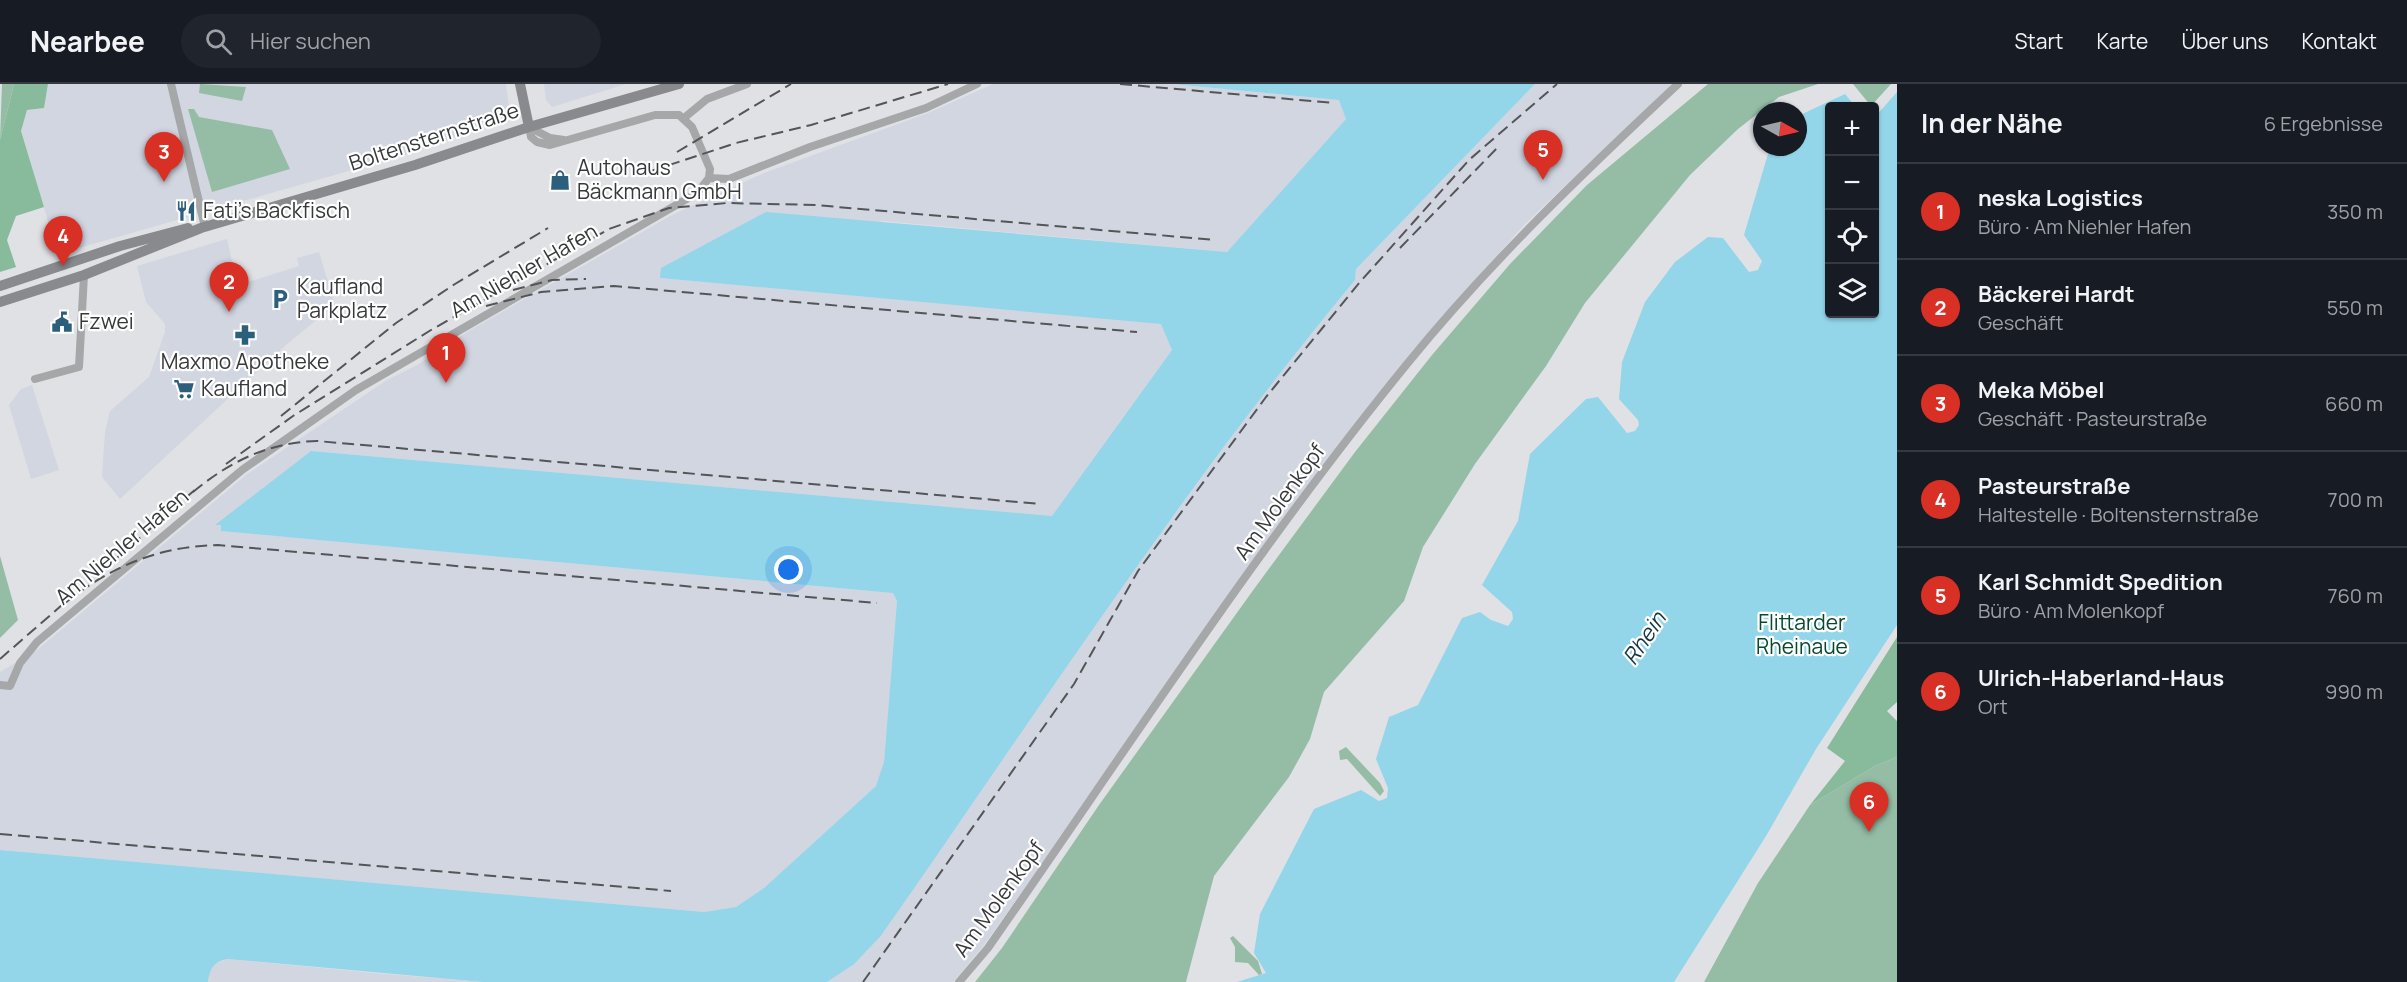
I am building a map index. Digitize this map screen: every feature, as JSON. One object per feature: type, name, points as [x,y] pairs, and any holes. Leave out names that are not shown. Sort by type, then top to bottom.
[{"type":"main road","points":[[520,84],[529,127]]},
{"type":"main road","name":"Boltensternstraße","points":[[0,302],[84,275],[203,227],[415,165],[529,127],[679,84]]},
{"type":"main road","name":"Boltensternstraße","points":[[0,286],[120,246],[186,228],[203,227]]},
{"type":"street","points":[[171,84],[203,227]]},
{"type":"street","points":[[684,118],[706,99],[747,84]]},
{"type":"street","points":[[529,127],[531,136],[537,142],[550,145],[655,115],[672,114],[684,118],[692,127],[706,160],[709,178],[729,179],[810,147],[926,108],[977,84]]},
{"type":"street","name":"Am Molenkopf","points":[[959,982],[988,948],[1303,498],[1407,364],[1523,232],[1678,84]]},
{"type":"street","name":"Am Niehler Hafen","points":[[0,686],[10,686],[20,663],[37,642],[242,470],[356,390],[697,193],[709,178]]},
{"type":"street","points":[[35,379],[78,367],[84,275]]},
{"type":"shaded area","points":[[48,84],[506,84],[510,116],[412,153],[58,254],[21,131],[27,110],[44,108]]},
{"type":"shaded area","points":[[544,84],[626,84],[552,107],[546,100]]},
{"type":"shaded area","points":[[993,84],[1173,84],[1340,100],[1346,119],[1227,252],[883,221],[660,278],[1161,323],[1172,350],[1052,516],[311,451],[216,525],[221,525],[222,531],[893,593],[897,601],[881,775],[876,786],[764,888],[736,907],[704,912],[0,850],[0,672],[37,650],[246,475],[387,380],[419,364],[467,332],[672,215],[764,173],[928,113]]},
{"type":"shaded area","points":[[1535,84],[1672,84],[1524,225],[1427,334],[1363,414],[984,945],[953,982],[827,982],[866,952],[880,937],[1121,588],[1280,370],[1355,280],[1356,269]]},
{"type":"shaded area","points":[[227,239],[233,266],[240,265],[245,283],[299,266],[297,258],[319,252],[335,305],[287,344],[120,499],[102,477],[105,432],[110,411],[149,377],[165,332],[165,324],[146,302],[137,266]]},
{"type":"shaded area","points":[[32,385],[59,470],[31,479],[9,405],[21,389]]},
{"type":"shaded area","points":[[228,959],[483,982],[208,982],[210,970],[214,964]]},
{"type":"green space","points":[[2,84],[14,84],[0,140]]},
{"type":"green space","points":[[14,84],[48,84],[44,108],[27,110],[21,131],[44,207],[16,216],[7,240],[16,267],[0,272],[0,140]]},
{"type":"green space","points":[[200,84],[246,87],[242,101],[199,93]]},
{"type":"green space","points":[[1708,84],[1818,84],[1779,97],[1773,102],[1753,102],[1753,117],[1690,175],[1585,303],[1546,366],[1475,464],[1423,547],[1404,601],[1324,692],[1310,739],[1289,777],[1214,876],[1186,982],[975,982],[1002,948],[1099,805],[1355,452],[1432,355],[1510,264],[1587,185]]},
{"type":"green space","points":[[1853,84],[1891,84],[1875,102],[1868,102]]},
{"type":"green space","points":[[188,109],[194,109],[199,117],[272,130],[290,169],[212,192]]},
{"type":"green space","points":[[0,556],[18,620],[0,638]]},
{"type":"green space","points":[[1897,637],[1897,702],[1887,711],[1897,721],[1897,757],[1875,766],[1810,805],[1845,761],[1827,748]]},
{"type":"green space","points":[[1346,747],[1380,783],[1384,791],[1380,796],[1347,759],[1340,760],[1339,751]]},
{"type":"green space","points":[[1897,757],[1897,982],[1704,982],[1758,883],[1810,805],[1875,766]]},
{"type":"green space","points":[[1233,936],[1258,961],[1262,974],[1259,975],[1248,963],[1235,962],[1235,947],[1230,938]]},
{"type":"water","points":[[1173,84],[1535,84],[1356,269],[1355,280],[1230,439],[1111,604],[880,937],[854,964],[827,982],[483,982],[228,959],[219,961],[214,966],[208,982],[0,982],[0,850],[704,912],[736,907],[764,888],[876,786],[884,762],[897,601],[893,593],[221,531],[221,525],[215,525],[311,451],[1052,516],[1172,350],[1161,324],[660,278],[661,268],[766,212],[1227,252],[1346,119],[1339,100]]},
{"type":"water","name":"Rhein","points":[[1897,92],[1897,625],[1816,749],[1766,836],[1674,982],[1237,982],[1266,973],[1254,953],[1260,914],[1314,809],[1361,790],[1379,801],[1387,798],[1388,788],[1376,759],[1389,717],[1418,705],[1462,618],[1480,612],[1491,620],[1508,626],[1513,619],[1512,612],[1482,585],[1518,521],[1530,454],[1586,399],[1598,397],[1627,433],[1635,431],[1639,425],[1638,420],[1619,399],[1622,362],[1645,302],[1675,262],[1708,237],[1723,238],[1749,272],[1758,270],[1762,261],[1744,235],[1767,156],[1807,156],[1807,112],[1825,103],[1825,318],[1879,318],[1879,112]]},
{"type":"water","points":[[1845,94],[1852,102],[1828,102]]},
{"type":"railway","points":[[677,152],[791,84]]},
{"type":"railway","points":[[651,171],[736,143],[811,125],[948,84]]},
{"type":"railway","points":[[1120,84],[1334,103]]},
{"type":"railway","points":[[863,982],[1074,684],[1138,571],[1266,397],[1360,282],[1469,160],[1557,84]]},
{"type":"railway","points":[[1400,248],[1500,145]]},
{"type":"railway","points":[[226,464],[293,416],[431,330],[609,229],[669,208],[727,203],[815,205],[1215,240]]},
{"type":"railway","points":[[281,416],[396,323],[455,284],[548,228]]},
{"type":"railway","points":[[513,290],[552,280],[586,279]]},
{"type":"railway","points":[[486,306],[541,292],[614,286],[1137,332]]},
{"type":"railway","points":[[193,492],[235,463],[250,456],[282,445],[317,441],[1041,504]]},
{"type":"railway","points":[[104,569],[197,488]]},
{"type":"railway","points":[[65,603],[100,579],[136,561],[176,549],[218,545],[877,603]]},
{"type":"railway","points":[[0,659],[70,598]]},
{"type":"railway","points":[[0,834],[671,891]]},
{"type":"place","name":"Autohaus Bäckmann GmbH","points":[[560,180]]},
{"type":"place","name":"Karl Schmidt Spedition","points":[[1543,180]]},
{"type":"place","name":"Meka Möbel","points":[[164,182]]},
{"type":"place","name":"Fati's Backfisch","points":[[186,211]]},
{"type":"place","name":"Pasteurstraße","points":[[63,266]]},
{"type":"place","name":"Kaufland Parkplatz","points":[[280,299]]},
{"type":"place","name":"Bäckerei Hardt","points":[[229,312]]},
{"type":"place","name":"Fzwei","points":[[62,322]]},
{"type":"place","name":"Maxmo Apotheke","points":[[245,335]]},
{"type":"place","name":"neska Logistics","points":[[446,383]]},
{"type":"place","name":"Kaufland","points":[[184,389]]},
{"type":"place","name":"Ulrich-Haberland-Haus","points":[[1869,832]]},
{"type":"park label","name":"Flittarder Rheinaue","points":[[1802,635]]}]
